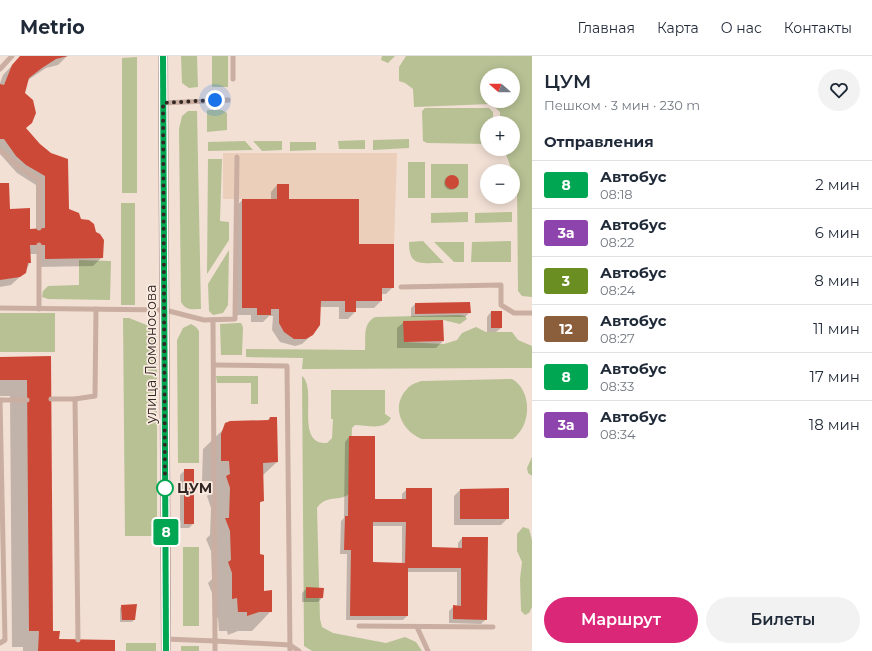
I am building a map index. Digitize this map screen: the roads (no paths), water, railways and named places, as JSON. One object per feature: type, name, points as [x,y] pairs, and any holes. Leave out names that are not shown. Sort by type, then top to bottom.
[{"type":"main road","name":"улица Ломоносова","points":[[163,56],[166,651]]},
{"type":"lane","points":[[0,69],[12,56]]},
{"type":"lane","points":[[233,56],[233,79]]},
{"type":"lane","points":[[163,103],[228,100]]},
{"type":"lane","points":[[0,150],[19,167],[38,180],[39,228]]},
{"type":"lane","points":[[0,308],[165,310],[204,320],[235,319],[237,157]]},
{"type":"lane","points":[[39,245],[39,309]]},
{"type":"lane","points":[[401,288],[501,285],[501,306],[514,313],[532,313]]},
{"type":"lane","points":[[51,400],[96,396],[96,309]]},
{"type":"lane","points":[[213,320],[215,651]]},
{"type":"lane","points":[[214,365],[287,366],[290,651]]},
{"type":"lane","points":[[75,399],[78,640]]},
{"type":"lane","points":[[0,643],[5,640],[0,400],[27,400]]},
{"type":"lane","points":[[359,626],[493,627]]},
{"type":"lane","points":[[417,627],[428,651]]},
{"type":"lane","points":[[166,639],[290,644],[298,651]]},
{"type":"place","name":"ЦУМ","points":[[165,488]]}]
